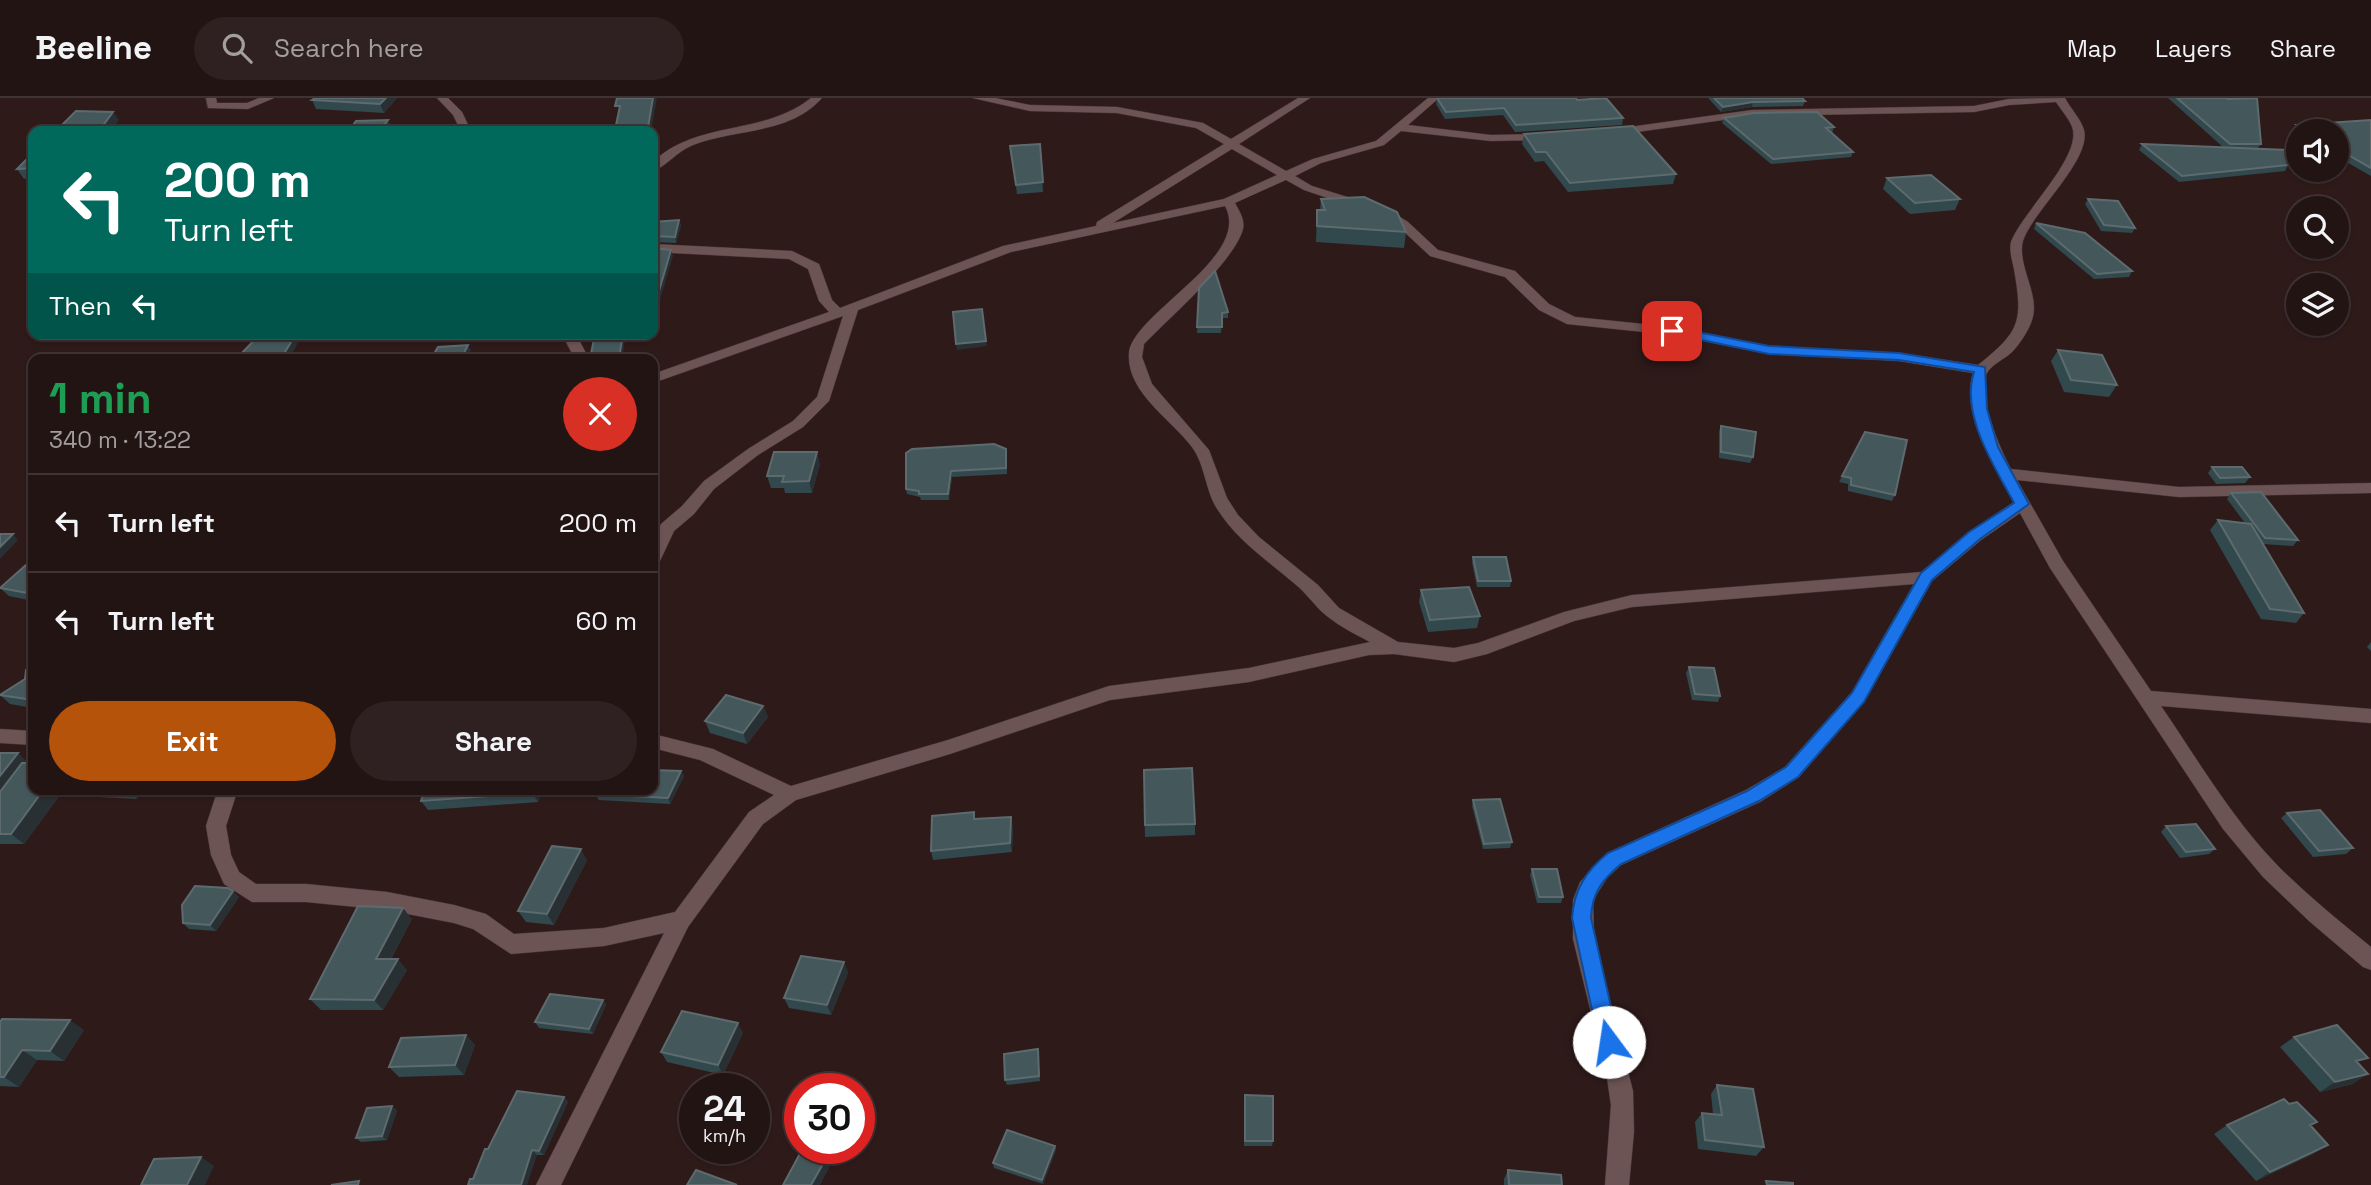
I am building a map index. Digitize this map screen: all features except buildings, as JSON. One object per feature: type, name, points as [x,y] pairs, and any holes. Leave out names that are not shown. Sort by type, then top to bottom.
[{"type":"street","points":[[211,98],[212,106],[248,106],[269,98]]},
{"type":"street","points":[[442,98],[458,114],[464,126]]},
{"type":"street","points":[[658,163],[669,153],[688,144],[771,122],[800,111],[817,98]]},
{"type":"street","points":[[978,98],[1030,108],[1117,110],[1199,125],[1284,176],[1323,194],[1385,213],[1404,225],[1434,254],[1510,274],[1544,307],[1572,321],[1672,331],[1769,350],[1899,357],[1981,370]]},
{"type":"street","points":[[1092,231],[1218,155],[1230,144],[1305,98]]},
{"type":"street","points":[[658,377],[1007,249],[1228,202],[1317,161],[1380,143],[1402,128],[1434,98]]},
{"type":"street","points":[[1601,134],[1728,115],[1882,109],[1974,109],[2010,102],[2060,99],[2078,128],[2077,147],[2042,207],[2022,232],[2016,246],[2027,306],[2025,321],[2007,349],[1981,370],[1978,379],[1980,409],[1991,447],[2056,564],[2230,822],[2262,862],[2316,915],[2371,960]]},
{"type":"street","points":[[1402,128],[1491,138],[1554,137]]},
{"type":"street","points":[[1228,202],[1236,215],[1234,237],[1194,285],[1137,343],[1134,354],[1137,366],[1149,388],[1205,453],[1213,486],[1229,515],[1258,544],[1314,591],[1326,606],[1394,648]]},
{"type":"street","points":[[658,248],[792,255],[814,267],[826,301],[836,312]]},
{"type":"street","points":[[658,535],[688,510],[709,485],[752,452],[798,424],[824,398],[853,306]]},
{"type":"street","points":[[2008,474],[2179,492],[2371,488]]},
{"type":"street","points":[[1617,1185],[1623,1109],[1619,1080],[1586,943],[1583,898],[1597,874],[1614,859],[1753,796],[1792,772],[1858,698],[1926,577],[1975,536],[2022,504]]},
{"type":"street","points":[[658,548],[667,528]]},
{"type":"street","points":[[548,1185],[681,920],[756,818],[790,794],[950,747],[1109,693],[1250,675],[1370,649],[1394,648],[1454,655],[1481,649],[1570,616],[1632,601],[1926,577]]},
{"type":"street","points":[[2148,698],[2371,716]]},
{"type":"street","points":[[0,736],[28,738]]},
{"type":"street","points":[[658,741],[713,757],[790,794]]},
{"type":"street","points":[[226,795],[216,826],[221,855],[231,878],[252,893],[306,893],[454,914],[479,921],[495,936],[511,944],[604,937],[681,920]]},
{"type":"route","points":[[1609,1042],[1582,918],[1583,898],[1597,874],[1614,859],[1753,796],[1792,772],[1858,698],[1926,577],[1975,536],[2022,504],[1991,447],[1980,409],[1978,379],[1981,370],[1923,359],[1769,350],[1706,340],[1672,331]]}]
